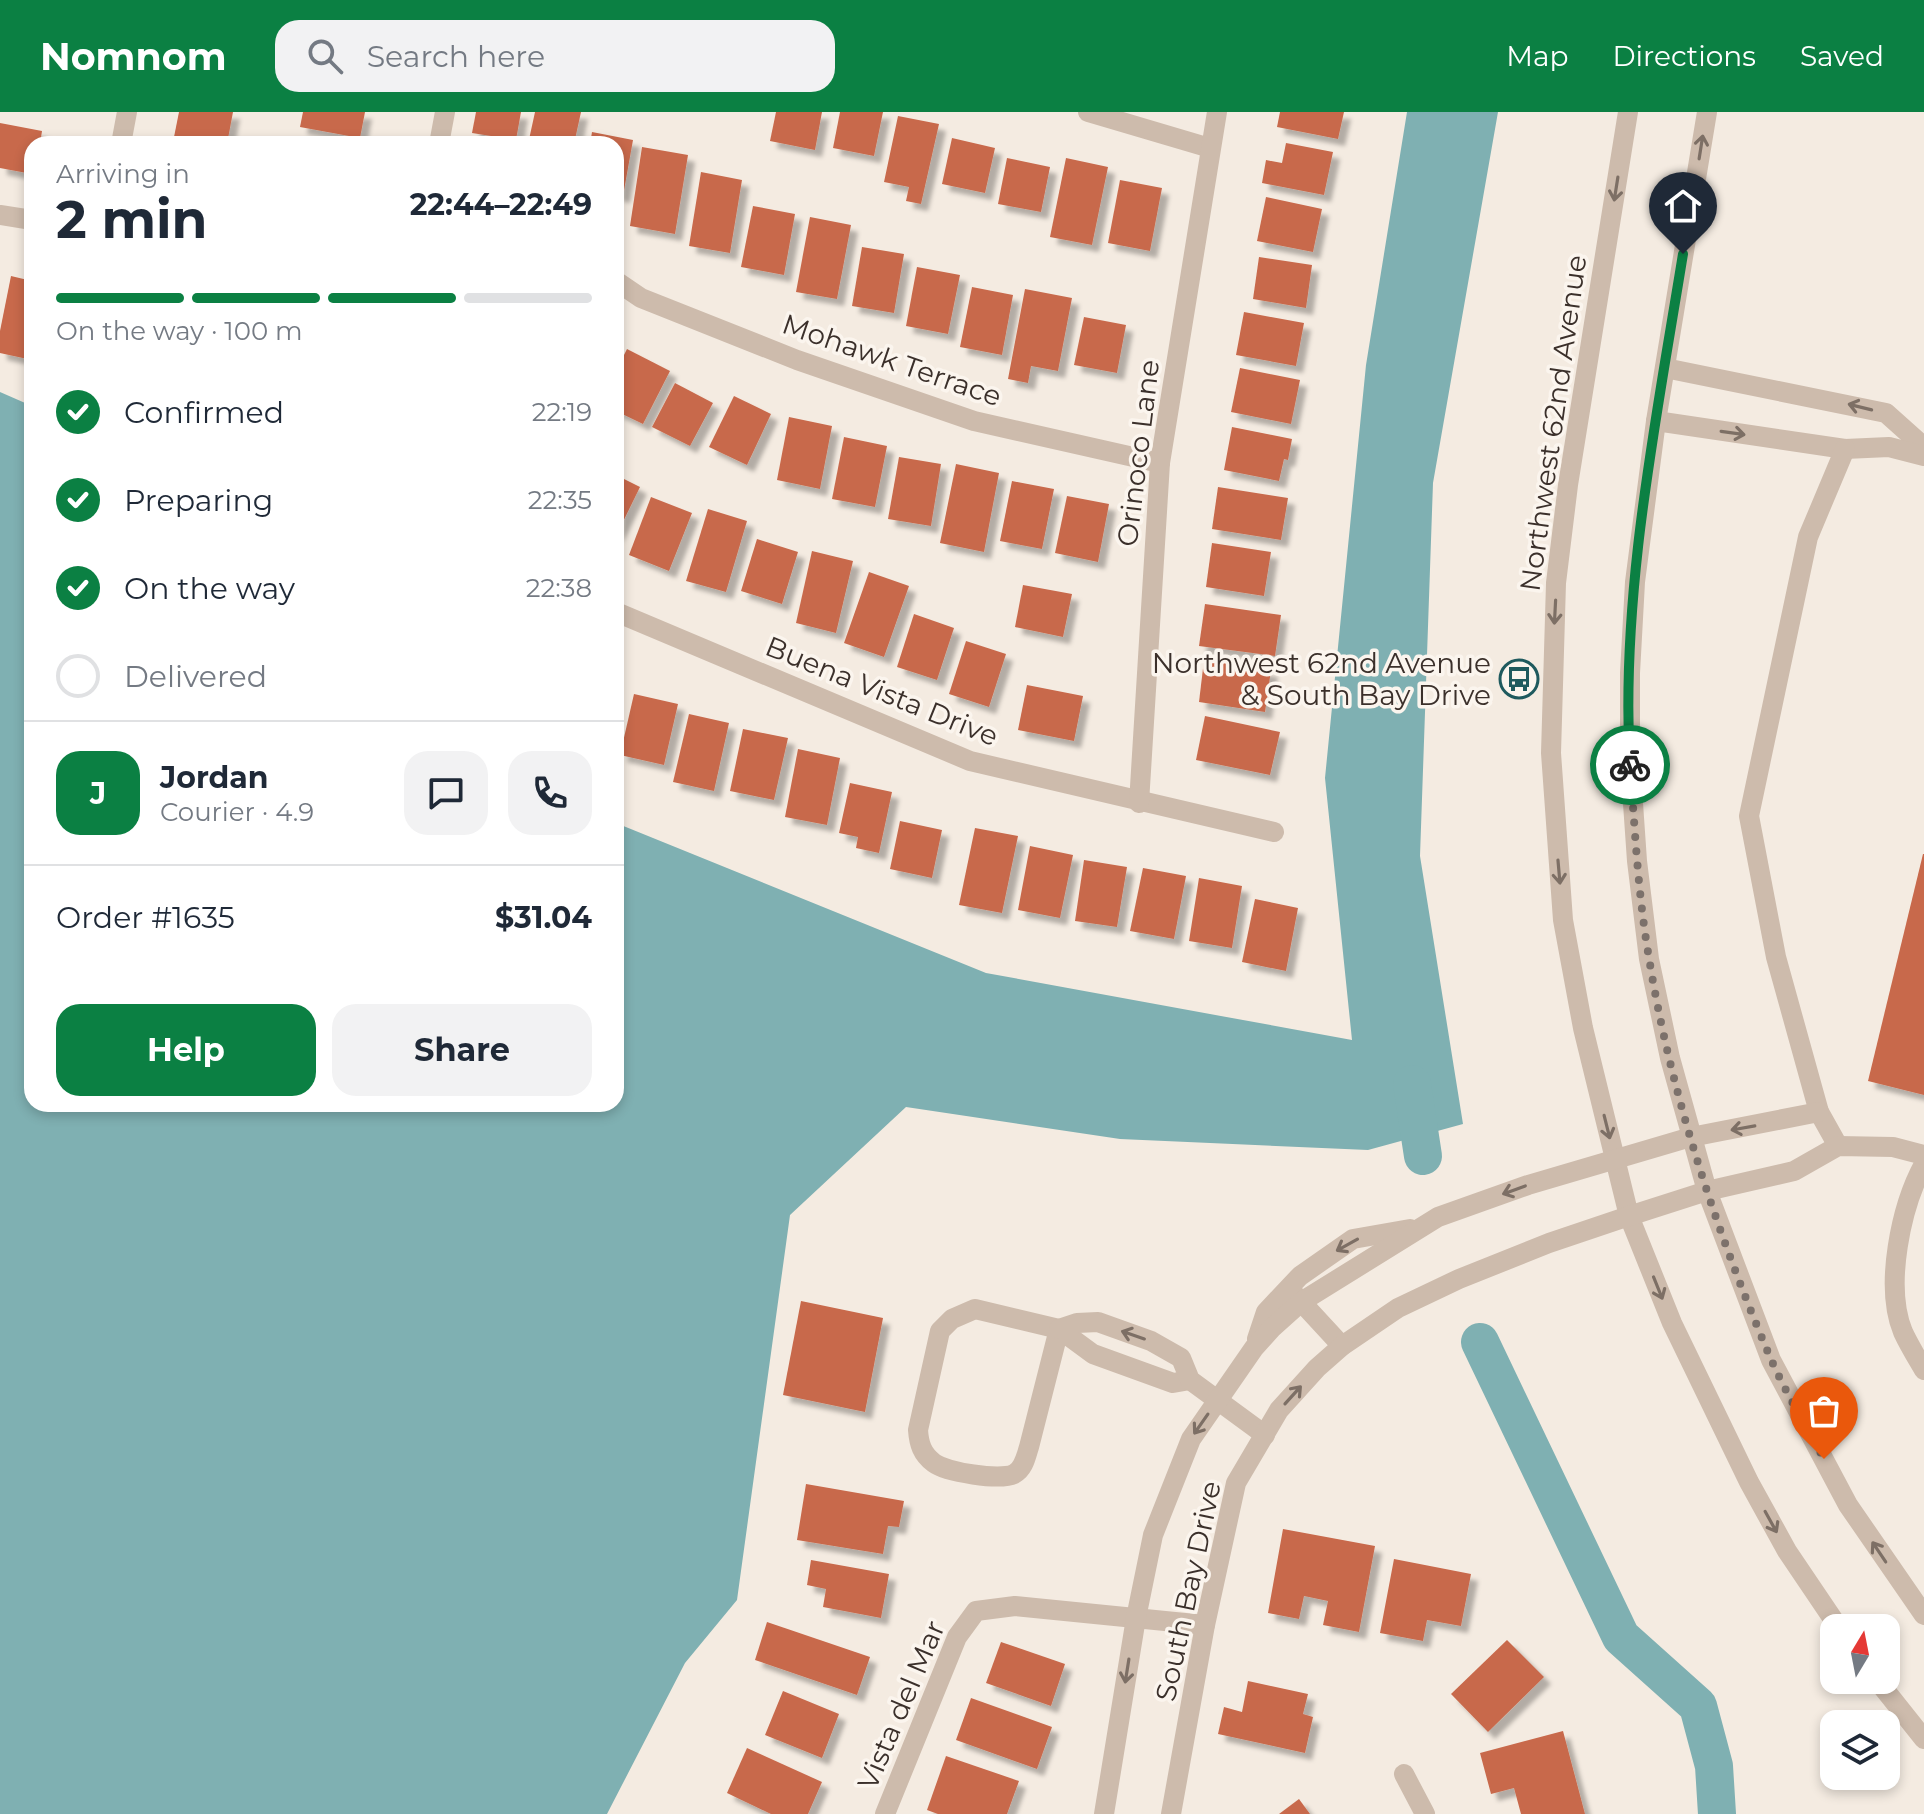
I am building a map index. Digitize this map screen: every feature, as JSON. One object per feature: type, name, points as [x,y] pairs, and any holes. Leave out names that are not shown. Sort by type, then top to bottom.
[{"type":"street","points":[[122,136],[127,112]]},
{"type":"street","points":[[440,136],[445,112]]},
{"type":"street","points":[[1088,112],[1210,148]]},
{"type":"street","name":"Orinoco Lane","points":[[1139,803],[1160,463],[1217,112]]},
{"type":"street","name":"Northwest 62nd Avenue","points":[[1628,112],[1568,485],[1556,583],[1551,753],[1563,920],[1583,1028],[1629,1216],[1672,1323],[1749,1482],[1787,1551],[1830,1614]]},
{"type":"street","points":[[1707,112],[1656,421],[1635,582],[1630,673],[1630,760],[1637,861],[1649,959],[1670,1058],[1707,1191],[1771,1360],[1848,1505],[1924,1615]]},
{"type":"street","points":[[0,215],[24,219]]},
{"type":"street","name":"Mohawk Terrace","points":[[624,286],[641,298],[797,360],[974,421],[1160,463]]},
{"type":"street","points":[[1665,368],[1886,413],[1924,447]]},
{"type":"street","points":[[1656,421],[1845,449],[1889,447],[1924,456]]},
{"type":"street","points":[[1845,449],[1808,537],[1749,816],[1776,957],[1819,1112],[1838,1146],[1893,1147],[1924,1155]]},
{"type":"street","name":"Buena Vista Drive","points":[[624,615],[970,761],[1139,803],[1274,832]]},
{"type":"street","name":"South Bay Drive","points":[[1104,1814],[1153,1535],[1191,1439],[1294,1295],[1438,1217],[1528,1185],[1691,1137],[1819,1112]]},
{"type":"street","name":"South Bay Drive","points":[[1171,1814],[1205,1625],[1236,1483],[1279,1410],[1317,1368],[1342,1346],[1398,1308],[1459,1279],[1549,1243],[1629,1216],[1707,1191],[1794,1171],[1838,1146]]},
{"type":"street","points":[[1924,1164],[1914,1182],[1905,1216],[1897,1256],[1895,1293],[1902,1330],[1924,1370]]},
{"type":"street","points":[[1294,1295],[1342,1346]]},
{"type":"street","points":[[1059,1329],[1029,1447],[1023,1465],[1016,1473],[997,1478],[938,1466],[926,1455],[919,1445],[918,1430],[940,1331],[952,1319],[975,1309],[1059,1329],[1093,1354],[1173,1383],[1190,1380]]},
{"type":"street","points":[[1059,1329],[1077,1323],[1098,1322],[1151,1341],[1181,1358],[1190,1380],[1265,1435]]},
{"type":"street","name":"Vista del Mar","points":[[885,1814],[957,1637],[976,1611],[1015,1606],[1205,1625]]},
{"type":"street","points":[[1888,1694],[1924,1739]]},
{"type":"street","points":[[1404,1774],[1425,1814]]},
{"type":"water","points":[[1407,112],[1498,112],[1433,483],[1420,856],[1463,1124],[1368,1150],[1120,1139],[906,1107],[790,1215],[737,1600],[685,1663],[607,1814],[0,1814],[0,392],[24,402],[24,1112],[624,1112],[624,826],[986,973],[1352,1040],[1325,778],[1366,365]]},
{"type":"building","points":[[179,112],[233,112],[228,136],[174,136]]},
{"type":"building","points":[[303,112],[365,112],[360,136],[300,127]]},
{"type":"building","points":[[476,112],[521,112],[517,136],[472,133]]},
{"type":"building","points":[[535,112],[581,112],[576,136],[530,136]]},
{"type":"building","points":[[776,112],[822,112],[815,150],[770,141]]},
{"type":"building","points":[[840,112],[883,112],[874,156],[833,148]]},
{"type":"building","points":[[1280,112],[1344,112],[1338,139],[1277,127]]},
{"type":"building","points":[[898,116],[939,124],[921,204],[906,201],[909,187],[884,182]]},
{"type":"building","points":[[0,123],[42,131],[41,136],[24,136],[24,172],[0,168]]},
{"type":"building","points":[[592,132],[612,136],[591,136]]},
{"type":"building","points":[[624,138],[633,140],[624,190]]},
{"type":"building","points":[[952,138],[995,148],[985,193],[942,184]]},
{"type":"building","points":[[1286,143],[1333,152],[1324,195],[1262,183],[1266,160],[1282,163]]},
{"type":"building","points":[[642,147],[688,155],[675,234],[630,226]]},
{"type":"building","points":[[1007,158],[1050,167],[1041,212],[998,204]]},
{"type":"building","points":[[1066,158],[1108,167],[1092,245],[1050,237]]},
{"type":"building","points":[[701,172],[742,180],[730,253],[689,246]]},
{"type":"building","points":[[1120,180],[1162,188],[1150,251],[1108,243]]},
{"type":"building","points":[[1266,197],[1322,209],[1313,252],[1257,241]]},
{"type":"building","points":[[753,206],[795,214],[784,275],[741,267]]},
{"type":"building","points":[[810,217],[851,225],[837,299],[796,292]]},
{"type":"building","points":[[862,247],[904,254],[894,313],[852,306]]},
{"type":"building","points":[[1259,257],[1312,265],[1306,308],[1253,299]]},
{"type":"building","points":[[917,267],[960,275],[948,334],[906,326]]},
{"type":"building","points":[[11,276],[24,279],[24,358],[0,353],[0,331]]},
{"type":"building","points":[[972,287],[1013,295],[1002,355],[960,347]]},
{"type":"building","points":[[1025,289],[1072,298],[1058,371],[1031,366],[1028,383],[1008,379]]},
{"type":"building","points":[[1244,312],[1304,323],[1296,366],[1236,355]]},
{"type":"building","points":[[1084,317],[1126,325],[1117,373],[1074,365]]},
{"type":"building","points":[[627,349],[670,371],[643,424],[624,415],[624,355]]},
{"type":"building","points":[[1240,368],[1300,380],[1291,424],[1231,412]]},
{"type":"building","points":[[675,383],[713,403],[690,446],[652,427]]},
{"type":"building","points":[[734,396],[771,414],[747,465],[709,447]]},
{"type":"building","points":[[789,417],[832,426],[820,489],[777,480]]},
{"type":"building","points":[[1232,427],[1292,439],[1279,481],[1224,470]]},
{"type":"building","points":[[844,437],[887,446],[875,507],[832,499]]},
{"type":"building","points":[[899,457],[941,464],[931,526],[888,519]]},
{"type":"building","points":[[956,464],[999,473],[984,552],[940,543]]},
{"type":"building","points":[[624,479],[640,487],[624,520]]},
{"type":"building","points":[[1012,481],[1054,489],[1042,549],[1000,541]]},
{"type":"building","points":[[1218,487],[1288,498],[1281,540],[1212,529]]},
{"type":"building","points":[[1067,496],[1109,504],[1098,562],[1055,553]]},
{"type":"building","points":[[651,497],[692,513],[669,571],[629,555]]},
{"type":"building","points":[[708,509],[747,521],[726,592],[686,581]]},
{"type":"building","points":[[757,539],[798,552],[782,604],[741,591]]},
{"type":"building","points":[[1212,543],[1271,552],[1264,596],[1206,587]]},
{"type":"building","points":[[812,551],[853,561],[836,633],[796,623]]},
{"type":"building","points":[[869,572],[909,586],[884,657],[844,643]]},
{"type":"building","points":[[1023,585],[1072,594],[1063,637],[1015,627]]},
{"type":"building","points":[[1205,604],[1281,615],[1275,656],[1199,646]]},
{"type":"building","points":[[914,614],[954,628],[937,680],[897,667]]},
{"type":"building","points":[[966,641],[1006,654],[989,707],[949,694]]},
{"type":"building","points":[[1204,660],[1271,670],[1265,712],[1199,702]]},
{"type":"building","points":[[1027,685],[1083,696],[1074,741],[1018,730]]},
{"type":"building","points":[[634,694],[678,704],[664,765],[624,756],[624,738]]},
{"type":"building","points":[[689,714],[729,723],[714,791],[673,782]]},
{"type":"building","points":[[1205,716],[1280,732],[1270,775],[1196,760]]},
{"type":"building","points":[[743,729],[788,738],[774,800],[730,791]]},
{"type":"building","points":[[798,749],[840,758],[827,825],[785,817]]},
{"type":"building","points":[[850,783],[892,792],[879,853],[856,848],[858,837],[839,833]]},
{"type":"building","points":[[900,821],[942,830],[932,878],[890,869]]},
{"type":"building","points":[[975,828],[1018,836],[1002,913],[959,905]]},
{"type":"building","points":[[1030,846],[1073,855],[1060,918],[1018,910]]},
{"type":"building","points":[[1924,854],[1924,1095],[1868,1081]]},
{"type":"building","points":[[1084,860],[1127,867],[1117,927],[1075,921]]},
{"type":"building","points":[[1143,868],[1186,876],[1174,939],[1130,931]]},
{"type":"building","points":[[1199,878],[1242,886],[1232,948],[1189,941]]},
{"type":"building","points":[[1255,899],[1298,908],[1286,971],[1242,962]]},
{"type":"building","points":[[801,1301],[883,1318],[865,1412],[783,1395]]},
{"type":"building","points":[[806,1484],[904,1501],[899,1527],[888,1526],[883,1554],[797,1540]]},
{"type":"building","points":[[1283,1529],[1375,1546],[1359,1632],[1323,1625],[1328,1601],[1304,1596],[1299,1619],[1268,1613]]},
{"type":"building","points":[[1394,1559],[1471,1574],[1461,1626],[1427,1620],[1423,1641],[1380,1633]]},
{"type":"building","points":[[811,1560],[889,1574],[881,1618],[823,1607],[826,1589],[807,1585]]},
{"type":"building","points":[[767,1622],[870,1657],[857,1695],[755,1660]]},
{"type":"building","points":[[1507,1640],[1544,1677],[1488,1732],[1451,1694]]},
{"type":"building","points":[[1001,1642],[1065,1664],[1051,1706],[986,1683]]},
{"type":"building","points":[[1248,1681],[1308,1694],[1303,1714],[1313,1717],[1305,1753],[1218,1734],[1224,1707],[1242,1712]]},
{"type":"building","points":[[783,1691],[839,1714],[822,1758],[765,1735]]},
{"type":"building","points":[[971,1698],[1052,1727],[1037,1769],[956,1740]]},
{"type":"building","points":[[1563,1731],[1585,1814],[1521,1814],[1514,1788],[1491,1794],[1480,1753]]},
{"type":"building","points":[[747,1748],[822,1782],[808,1814],[771,1814],[727,1793]]},
{"type":"building","points":[[946,1756],[1019,1781],[1007,1814],[938,1814],[927,1810]]},
{"type":"building","points":[[1299,1799],[1310,1814],[1279,1814]]},
{"type":"waterway","points":[[1412,1084],[1423,1156]]},
{"type":"waterway","points":[[1480,1342],[1621,1637],[1698,1706],[1714,1766],[1717,1814]]},
{"type":"way so far","points":[[1630,765],[1649,959],[1691,1137],[1707,1191],[1771,1360],[1824,1459]]},
{"type":"place","name":"Northwest 62nd Avenue & South Bay Drive","points":[[1519,679]]},
{"type":"route","points":[[1630,765],[1630,673],[1635,582],[1656,421],[1683,254]]}]
